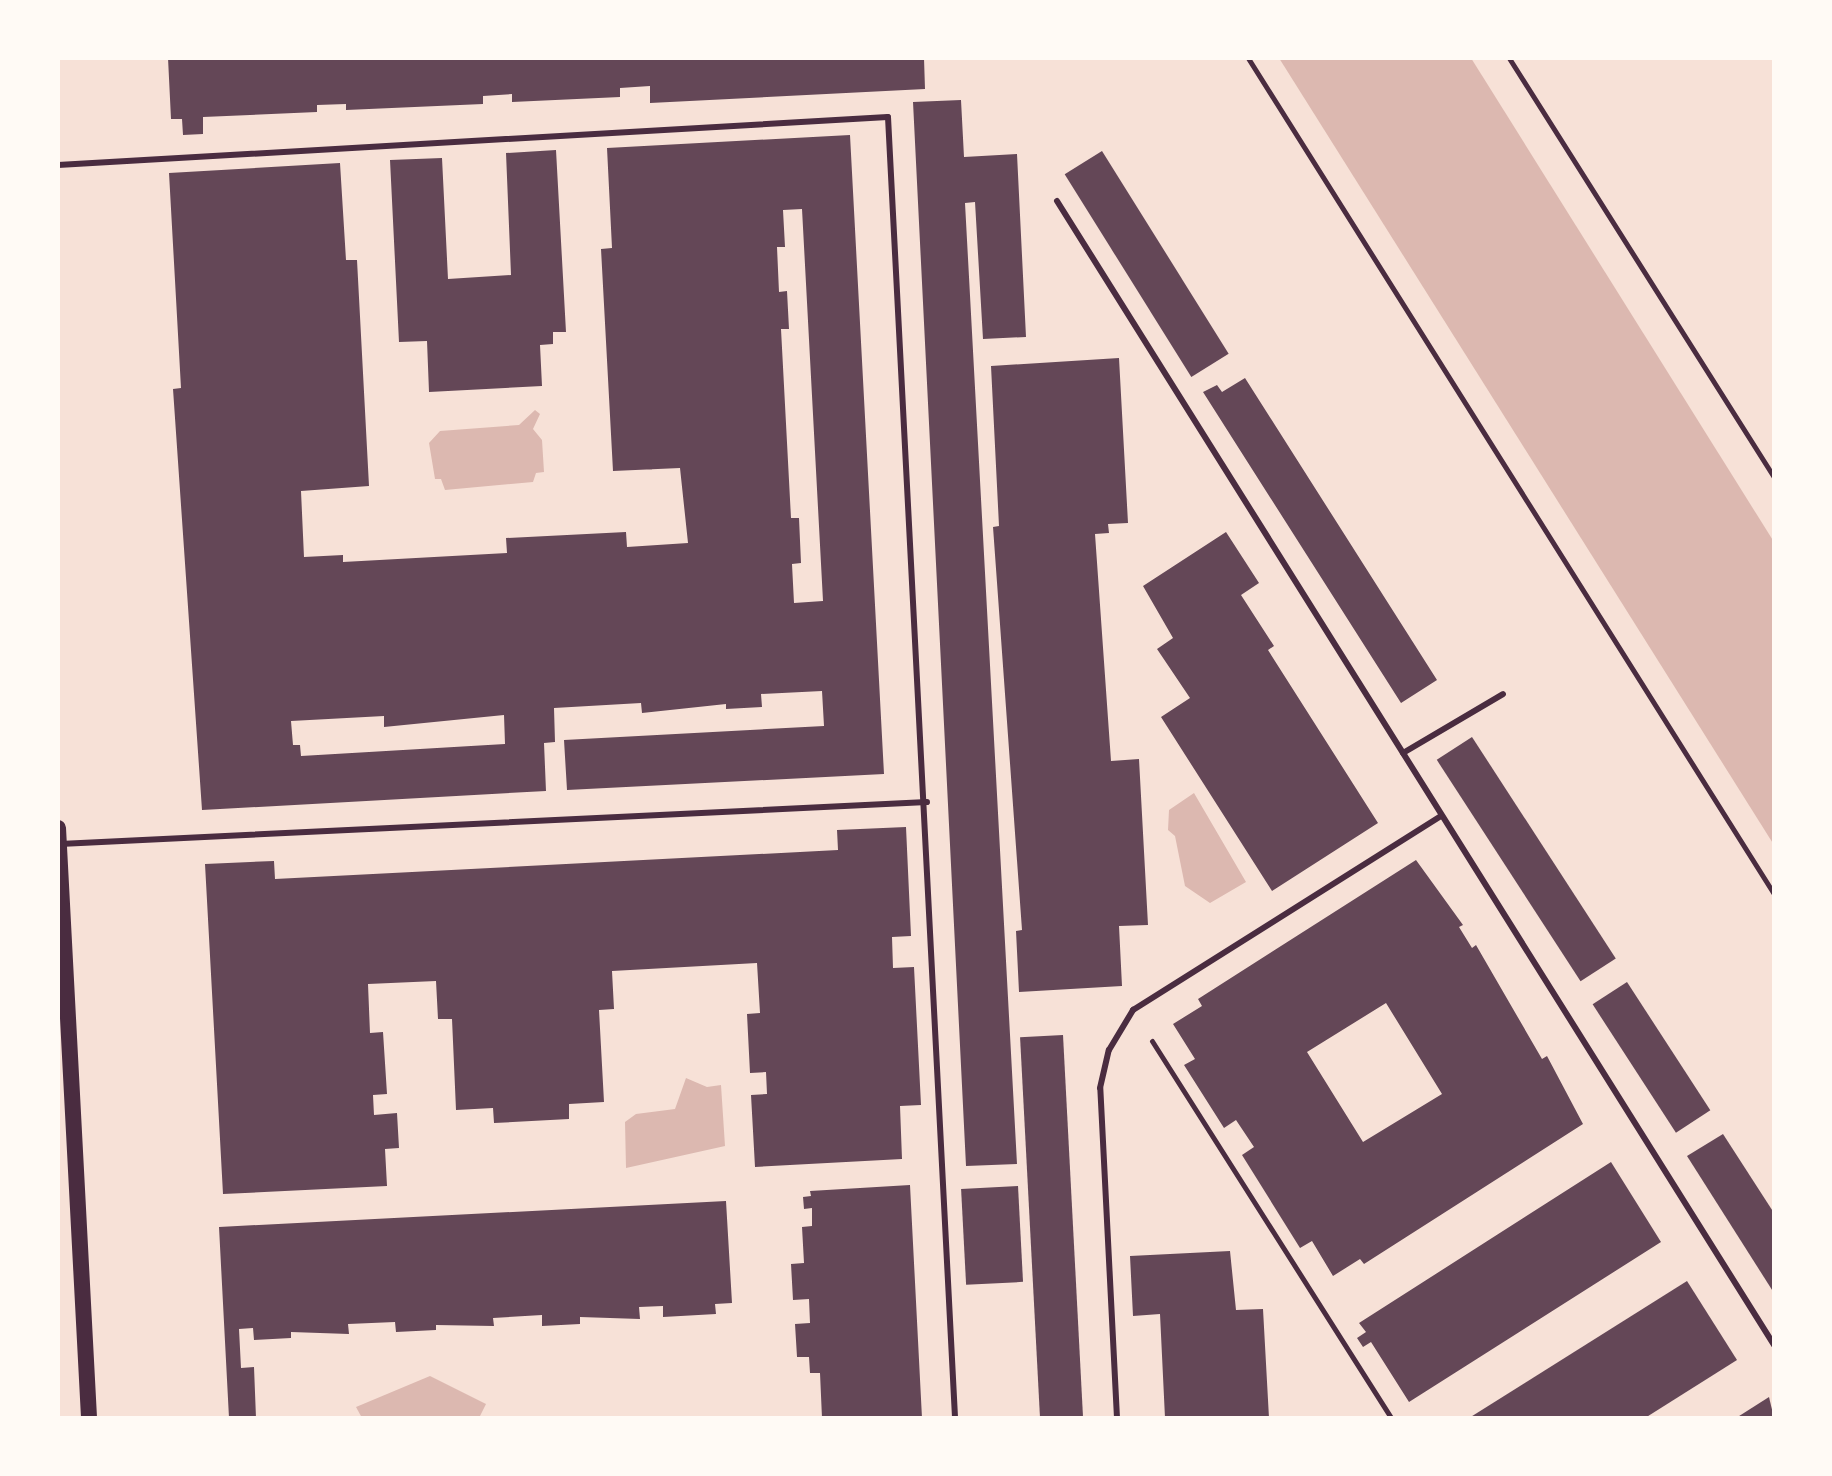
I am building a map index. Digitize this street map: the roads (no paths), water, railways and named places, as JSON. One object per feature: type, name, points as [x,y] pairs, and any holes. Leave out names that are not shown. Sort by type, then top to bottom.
[{"type":"main road","points":[[58,828],[89,1418]]},
{"type":"lane","points":[[58,165],[888,117],[927,802],[955,1418]]},
{"type":"lane","points":[[1057,201],[1440,817],[1774,1345]]},
{"type":"lane","points":[[1403,753],[1503,694]]},
{"type":"lane","points":[[59,844],[927,802]]},
{"type":"lane","points":[[1117,1418],[1100,1088],[1109,1050],[1133,1010],[1440,817]]}]
